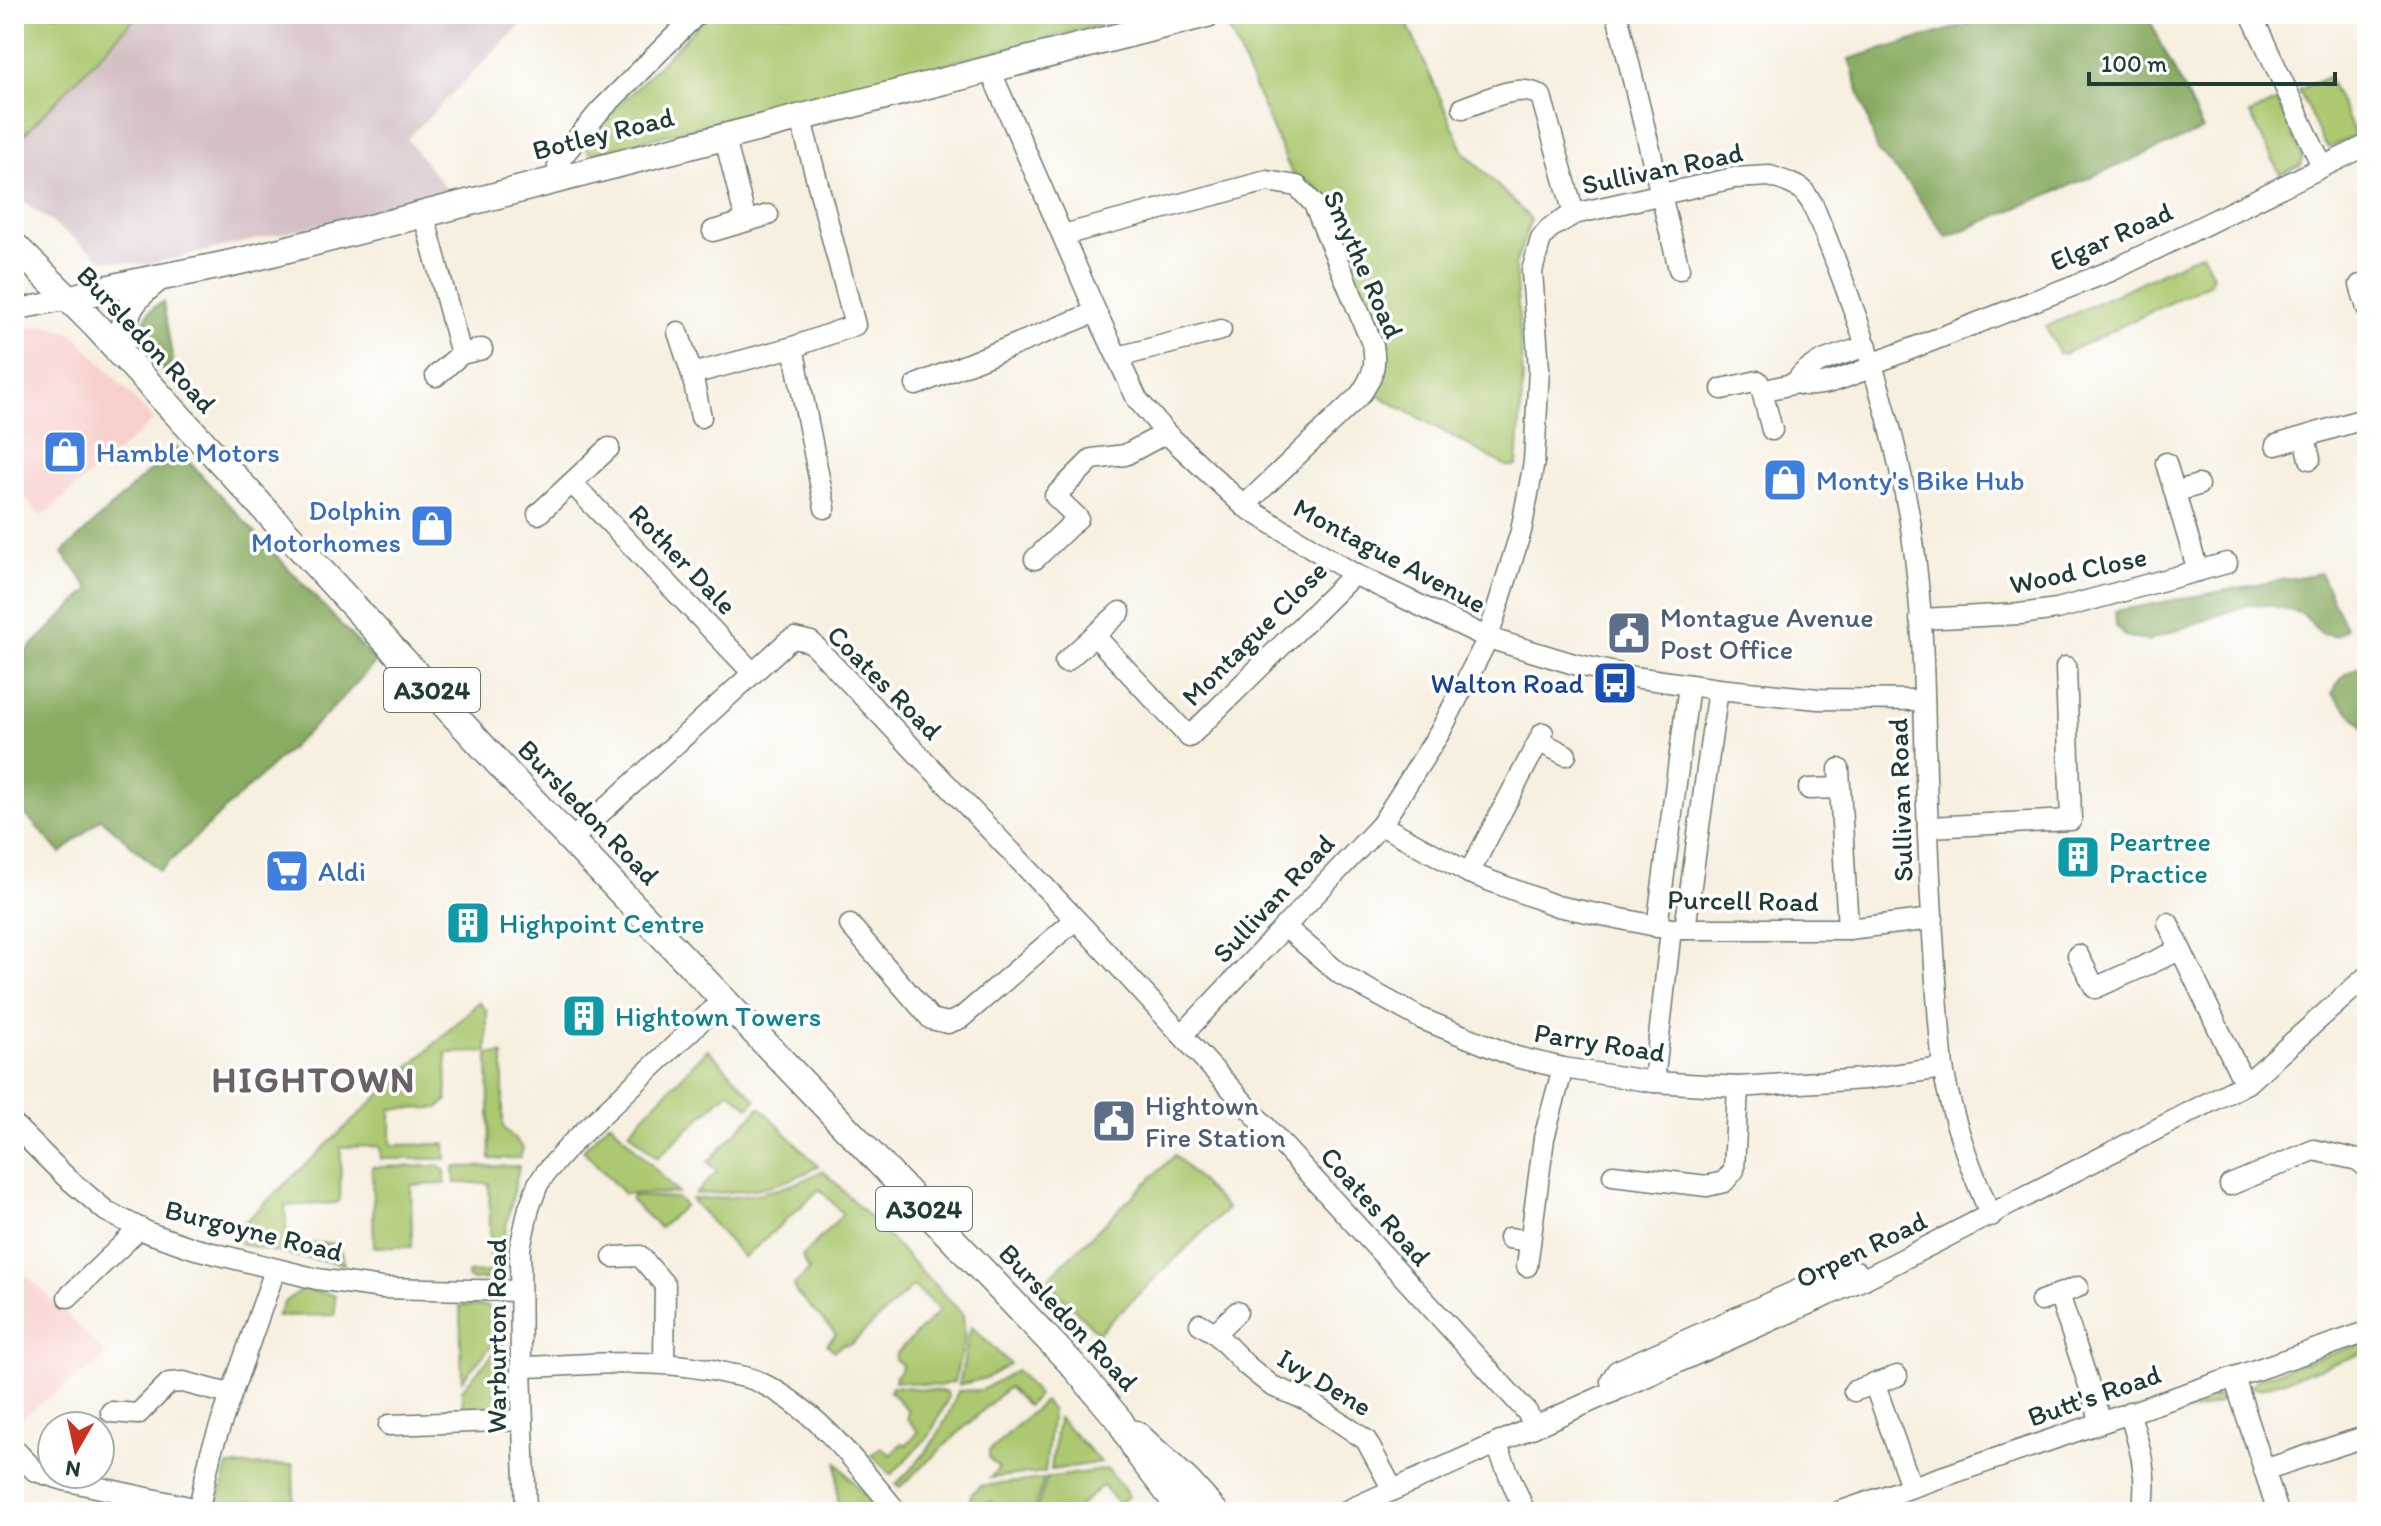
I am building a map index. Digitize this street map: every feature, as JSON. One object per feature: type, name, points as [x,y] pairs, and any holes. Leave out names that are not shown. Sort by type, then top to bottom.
[{"type":"main road","name":"Botley Road","points":[[69,299],[105,288],[254,258],[559,177],[1207,14]]},
{"type":"main road","name":"Bursledon Road","points":[[14,245],[69,299],[571,840],[1071,1363],[1120,1421],[1139,1455],[1183,1512]]},
{"type":"main road","points":[[120,354],[123,322],[130,304],[156,280]]},
{"type":"main road","name":"Bursledon Road","points":[[1120,1421],[1154,1448],[1215,1512]]},
{"type":"street","points":[[559,177],[561,158],[599,112],[697,14]]},
{"type":"street","points":[[1617,14],[1679,269]]},
{"type":"street","points":[[2251,14],[2322,166]]},
{"type":"street","name":"Montague Avenue","points":[[990,70],[1137,399],[1166,433],[1244,506],[1354,574],[1488,638],[1574,664],[1718,689],[1818,699],[1924,700]]},
{"type":"street","points":[[1463,108],[1520,89],[1531,90],[1541,96],[1574,214]]},
{"type":"street","points":[[692,374],[793,347],[855,325],[800,116]]},
{"type":"street","points":[[724,135],[746,221]]},
{"type":"street","name":"Elgar Road","points":[[1722,389],[1758,381],[1762,391],[1796,383],[1817,385],[1870,359],[2111,271],[2367,145]]},
{"type":"street","name":"Sullivan Road","points":[[1182,1035],[1381,825],[1440,732],[1488,638],[1521,531],[1534,462],[1539,369],[1532,271],[1534,254],[1541,239],[1550,228],[1574,214],[1753,176],[1770,176],[1802,189],[1812,203],[1870,359],[1902,478],[1912,537],[1920,619],[1928,827],[1943,1068],[1959,1138],[1991,1216]]},
{"type":"street","name":"Smythe Road","points":[[1063,235],[1267,181],[1297,186],[1314,204],[1373,346],[1375,361],[1371,379],[1360,395],[1244,506]]},
{"type":"street","points":[[423,212],[461,354]]},
{"type":"street","points":[[713,231],[768,215]]},
{"type":"street","points":[[2360,285],[2367,308]]},
{"type":"street","name":"Botley Road","points":[[14,310],[69,299]]},
{"type":"street","points":[[916,385],[1096,312]]},
{"type":"street","points":[[1118,357],[1221,330]]},
{"type":"street","points":[[678,332],[692,374],[701,417]]},
{"type":"street","points":[[793,347],[825,508]]},
{"type":"street","points":[[436,376],[461,354],[482,349]]},
{"type":"street","points":[[1762,391],[1772,430]]},
{"type":"street","points":[[2276,445],[2367,418]]},
{"type":"street","points":[[1035,559],[1078,518],[1055,496],[1092,459],[1125,455],[1166,433]]},
{"type":"street","points":[[2305,437],[2310,459]]},
{"type":"street","points":[[538,514],[609,448]]},
{"type":"street","points":[[2166,463],[2198,571]]},
{"type":"street","name":"Rother Dale","points":[[572,483],[753,673]]},
{"type":"street","points":[[2175,492],[2198,485]]},
{"type":"street","name":"Wood Close","points":[[1920,619],[2057,609],[2227,563]]},
{"type":"street","name":"Montague Close","points":[[1095,636],[1189,737],[1354,574]]},
{"type":"street","points":[[1065,662],[1120,612]]},
{"type":"street","name":"Coates Road","points":[[571,840],[794,638],[811,642],[1182,1035],[1527,1412],[1534,1427]]},
{"type":"street","points":[[1928,827],[2071,820],[2066,667]]},
{"type":"street","points":[[1654,1082],[1671,928],[1689,685]]},
{"type":"street","points":[[1671,928],[1718,689]]},
{"type":"street","points":[[1469,873],[1541,737],[1566,755]]},
{"type":"street","points":[[1809,789],[1839,778],[1848,929]]},
{"type":"street","name":"Purcell Road","points":[[1381,825],[1469,873],[1557,906],[1671,928],[1848,929],[1933,919]]},
{"type":"street","points":[[850,925],[925,1012],[937,1022],[948,1023],[961,1018],[1075,920]]},
{"type":"street","points":[[2168,923],[2247,1083]]},
{"type":"street","name":"Parry Road","points":[[1284,926],[1340,974],[1422,1019],[1516,1057],[1563,1068],[1654,1082],[1738,1087],[1865,1079],[1943,1068]]},
{"type":"street","points":[[2078,955],[2095,988],[2180,950]]},
{"type":"street","name":"Orpen Road","points":[[1344,1512],[1864,1279],[1991,1216],[2247,1083],[2364,987]]},
{"type":"street","name":"Warburton Road","points":[[526,1512],[519,1291],[523,1228],[538,1184],[573,1142],[723,1000]]},
{"type":"street","points":[[1527,1266],[1544,1138],[1563,1068]]},
{"type":"street","points":[[1613,1175],[1707,1186],[1724,1182],[1734,1170],[1738,1087]]},
{"type":"street","name":"Burgoyne Road","points":[[14,1125],[66,1177],[106,1211],[140,1228],[196,1249],[317,1279],[382,1288],[519,1291]]},
{"type":"street","points":[[2230,1185],[2314,1150],[2358,1160],[2367,1168]]},
{"type":"street","points":[[68,1297],[140,1228]]},
{"type":"street","points":[[1509,1238],[1530,1241]]},
{"type":"street","points":[[613,1257],[640,1256],[665,1285],[664,1362]]},
{"type":"street","points":[[14,1449],[35,1471],[43,1474],[198,1510],[211,1452],[229,1394],[275,1270]]},
{"type":"street","points":[[2059,1294],[2101,1422]]},
{"type":"street","name":"Ivy Dene","points":[[1237,1312],[1208,1328],[1272,1386],[1307,1400],[1366,1440],[1393,1490]]},
{"type":"street","name":"Butt's Road","points":[[1839,1512],[1864,1508],[1911,1486],[2367,1332]]},
{"type":"street","points":[[521,1367],[664,1362],[707,1368],[757,1381],[783,1396],[822,1427],[897,1512]]},
{"type":"street","points":[[1854,1391],[1897,1376]]},
{"type":"street","points":[[2234,1377],[2278,1512]]},
{"type":"street","points":[[116,1412],[138,1414],[169,1383],[183,1382],[229,1394]]},
{"type":"street","points":[[1874,1383],[1911,1486]]},
{"type":"street","points":[[2129,1412],[2140,1445],[2145,1475],[2142,1512]]},
{"type":"street","points":[[389,1425],[523,1420]]},
{"type":"street","points":[[2264,1470],[2367,1436]]},
{"type":"street","points":[[1496,1444],[1525,1512]]},
{"type":"shaded area","points":[[139,14],[532,14],[407,139],[450,194],[146,265],[102,259],[14,195],[14,145]]},
{"type":"shaded area","name":"Hamble Motors","points":[[41,325],[74,334],[154,420],[41,517],[14,484],[14,332]]},
{"type":"shaded area","points":[[14,1265],[107,1355],[14,1424]]},
{"type":"green space","points":[[14,14],[139,14],[14,145]]},
{"type":"green space","points":[[709,14],[1143,14],[591,154],[582,143]]},
{"type":"green space","points":[[1403,14],[1464,152],[1531,219],[1515,266],[1523,377],[1517,466],[1506,466],[1372,392],[1383,375],[1384,352],[1318,188],[1292,174],[1223,15]]},
{"type":"green space","points":[[1976,14],[2147,14],[2203,130],[1947,237],[1902,176],[1878,152],[1849,59],[1976,22]]},
{"type":"green space","points":[[2328,77],[2356,136],[2329,148],[2323,142],[2299,90]]},
{"type":"green space","points":[[2277,101],[2303,157],[2301,165],[2280,174],[2250,114]]},
{"type":"green space","points":[[2202,253],[2213,275],[2210,283],[2064,354],[2059,353],[2046,327]]},
{"type":"green space","points":[[163,302],[176,380],[149,359],[140,340],[146,317]]},
{"type":"green space","points":[[175,447],[376,662],[332,709],[160,871],[101,818],[61,853],[14,802],[14,663],[90,589],[62,553]]},
{"type":"green space","points":[[2320,573],[2346,628],[2338,635],[2321,634],[2303,614],[2251,604],[2147,641],[2125,636],[2116,626],[2115,611]]},
{"type":"green space","points":[[2367,666],[2367,735],[2362,725],[2332,694],[2345,675]]},
{"type":"green space","points":[[479,1002],[487,1011],[487,1052],[446,1053],[447,1100],[439,1108],[391,1109],[391,1145],[445,1144],[446,1159],[381,1159],[380,1146],[341,1147],[340,1200],[336,1203],[285,1206],[287,1241],[294,1244],[338,1243],[344,1264],[239,1243],[235,1231]]},
{"type":"green space","points":[[708,1049],[756,1100],[749,1107],[729,1091],[657,1158],[629,1131]]},
{"type":"green space","points":[[488,1054],[503,1054],[503,1127],[523,1148],[520,1158],[490,1159]]},
{"type":"green space","points":[[760,1107],[818,1166],[774,1185],[743,1191],[695,1194],[717,1172],[708,1162]]},
{"type":"green space","points":[[610,1122],[678,1193],[624,1194],[583,1150]]},
{"type":"green space","points":[[1175,1155],[1227,1209],[1098,1333],[1046,1280]]},
{"type":"green space","points":[[438,1166],[445,1171],[445,1184],[411,1185],[412,1247],[374,1247],[372,1167]]},
{"type":"green space","points":[[519,1166],[499,1274],[490,1279],[471,1280],[467,1277],[468,1273],[491,1272],[489,1183],[455,1183],[454,1167]]},
{"type":"green space","points":[[823,1170],[963,1314],[965,1340],[954,1382],[939,1386],[895,1381],[903,1366],[895,1359],[896,1354],[940,1310],[913,1286],[851,1344],[842,1345],[834,1351],[827,1344],[836,1334],[795,1291],[794,1285],[809,1270],[802,1257],[843,1214],[820,1189],[744,1258],[691,1199],[742,1196],[776,1189]]},
{"type":"green space","points":[[632,1196],[677,1198],[685,1205],[660,1228],[631,1201]]},
{"type":"green space","points":[[302,1289],[335,1295],[335,1315],[277,1316],[284,1303]]},
{"type":"green space","points":[[460,1306],[487,1306],[501,1321],[501,1335],[462,1380]]},
{"type":"green space","points":[[971,1326],[1010,1364],[986,1378],[959,1385]]},
{"type":"green space","points":[[2367,1342],[2367,1352],[2261,1388],[2251,1387],[2258,1378]]},
{"type":"green space","points":[[503,1343],[503,1409],[463,1410],[462,1389]]},
{"type":"green space","points":[[1016,1370],[1038,1395],[1027,1406],[1008,1387],[900,1487],[896,1484],[933,1442],[958,1391],[982,1390]]},
{"type":"green space","points":[[892,1386],[947,1392],[948,1398],[930,1435],[891,1475],[872,1455],[881,1447],[891,1455],[918,1432],[907,1418],[908,1410],[890,1392]]},
{"type":"green space","points":[[2215,1393],[2221,1398],[2220,1402],[2150,1425],[2148,1418],[2151,1415],[2211,1394],[2213,1398],[2216,1397]]},
{"type":"green space","points":[[1044,1401],[1052,1411],[1045,1472],[990,1478],[999,1468],[989,1458],[989,1451]]},
{"type":"green space","points":[[1058,1418],[1101,1462],[1051,1470]]},
{"type":"green space","points":[[837,1463],[879,1512],[838,1512]]},
{"type":"green space","points":[[293,1465],[294,1499],[218,1503],[228,1466]]},
{"type":"green space","points":[[1108,1469],[1129,1496],[1119,1504],[1103,1485],[1073,1512],[1036,1512],[1047,1478]]},
{"type":"green space","points":[[1044,1479],[1033,1512],[1001,1512],[991,1501],[979,1512],[969,1507],[971,1494],[980,1486]]},
{"type":"place","name":"Hamble Motors","points":[[65,452]]},
{"type":"place","name":"Monty's Bike Hub","points":[[1785,480]]},
{"type":"place","name":"Dolphin Motorhomes","points":[[432,526]]},
{"type":"place","name":"Montague Avenue Post Office","points":[[1629,633]]},
{"type":"place","name":"Walton Road","points":[[1615,683]]},
{"type":"place","name":"Peartree Practice","points":[[2078,857]]},
{"type":"place","name":"Aldi","points":[[287,871]]},
{"type":"place","name":"Highpoint Centre","points":[[468,923]]},
{"type":"place","name":"Hightown Towers","points":[[584,1016]]},
{"type":"place","name":"Hightown Fire Station","points":[[1114,1121]]},
{"type":"district","name":"HIGHTOWN","points":[[314,1079]]}]
